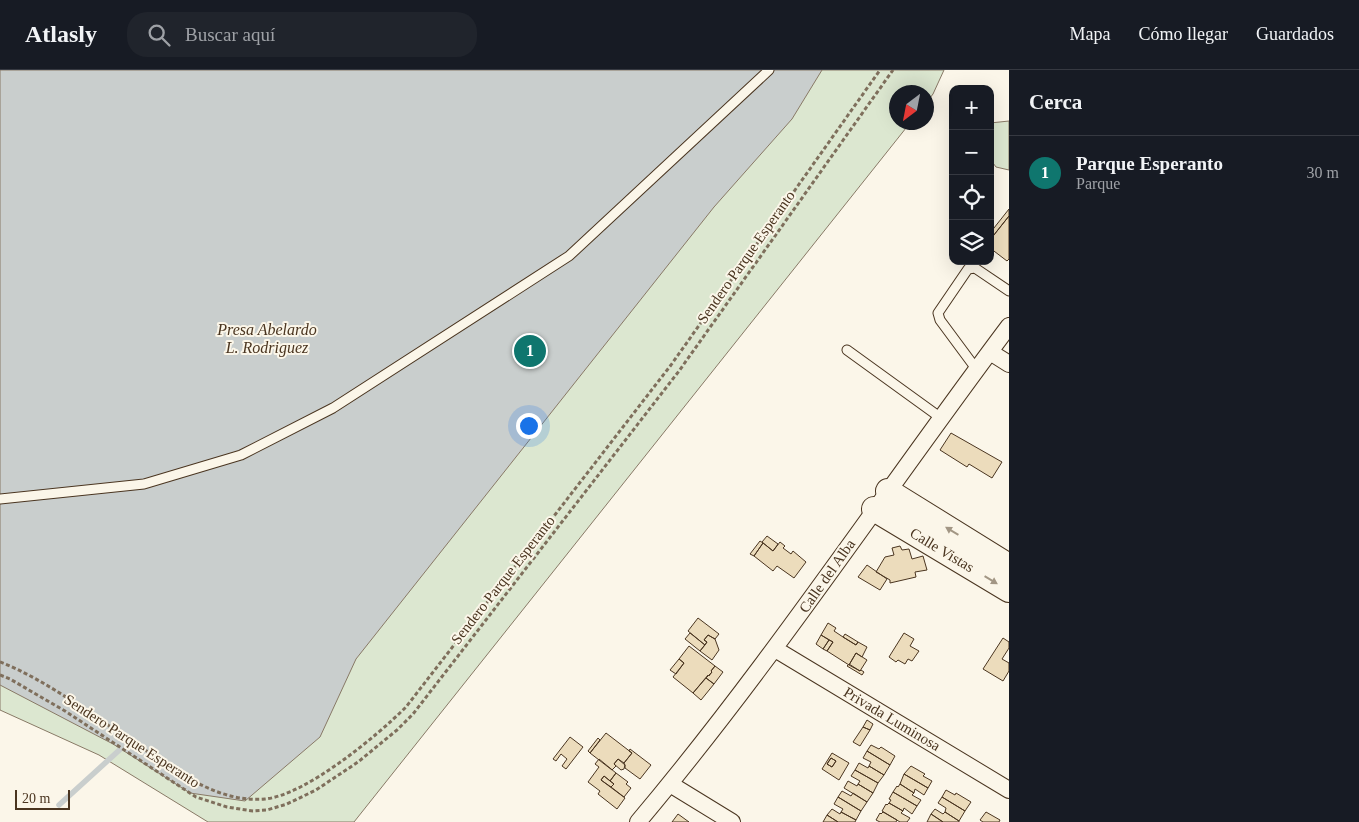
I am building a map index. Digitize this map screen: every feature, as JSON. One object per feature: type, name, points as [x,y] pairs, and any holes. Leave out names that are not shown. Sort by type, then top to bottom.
[{"type":"street","name":"Calle del Alba","points":[[638,822],[775,649],[881,500],[1009,326]]},
{"type":"street","points":[[990,352],[1009,364]]},
{"type":"street","name":"Calle Vistas","points":[[881,500],[1009,566]]},
{"type":"street","name":"Calle Vistas","points":[[881,500],[1009,590]]},
{"type":"street","name":"Privada Luminosa","points":[[775,649],[1009,790]]},
{"type":"street","points":[[670,784],[732,822]]},
{"type":"lane","points":[[0,499],[144,484],[242,455],[333,408],[569,256],[769,70]]},
{"type":"lane","points":[[977,370],[940,320],[938,313],[968,268],[975,268],[1009,291]]},
{"type":"lane","points":[[847,350],[941,418]]},
{"type":"path","name":"Sendero Parque Esperanto","points":[[0,662],[16,668],[45,685],[201,786],[231,796],[267,799],[285,794],[321,774],[353,752],[391,722],[406,707],[671,365],[880,70]]},
{"type":"path","name":"Sendero Parque Esperanto","points":[[0,675],[59,707],[196,797],[227,808],[253,811],[267,810],[288,804],[316,790],[358,762],[397,730],[413,714],[679,371],[893,70]]},
{"type":"green space","name":"Presa Abelardo L. Rodriguez","points":[[722,70],[944,70],[934,92],[934,85],[889,85],[889,130],[904,130],[354,822],[208,822],[99,755],[0,710],[0,467]]},
{"type":"green space","points":[[1009,121],[1009,170],[996,167],[994,164],[994,123]]},
{"type":"water","name":"Presa Abelardo L. Rodriguez","points":[[0,70],[822,70],[792,119],[714,207],[356,659],[320,737],[245,801],[190,793],[113,744],[0,685]]},
{"type":"building","points":[[1009,209],[1009,216],[994,235],[994,228]]},
{"type":"building","points":[[1009,216],[1009,259],[1007,261],[994,251],[994,235]]},
{"type":"building","points":[[951,433],[1002,462],[992,478],[969,464],[967,467],[940,450]]},
{"type":"building","points":[[767,536],[778,544],[773,551],[762,542]]},
{"type":"building","points":[[760,541],[763,543],[754,556],[750,554]]},
{"type":"building","points":[[780,542],[785,546],[783,548],[791,554],[793,551],[806,562],[794,578],[777,566],[773,571],[754,556],[763,543],[773,551]]},
{"type":"building","points":[[900,546],[902,550],[909,549],[912,559],[923,556],[927,570],[915,572],[916,577],[890,583],[890,580],[876,572],[885,557],[894,555],[892,548]]},
{"type":"building","points":[[867,565],[887,579],[880,590],[858,577]]},
{"type":"building","points":[[698,618],[719,634],[715,639],[708,635],[704,640],[707,642],[705,645],[688,631]]},
{"type":"building","points":[[828,623],[836,628],[834,631],[856,645],[858,642],[867,647],[862,657],[856,653],[849,665],[827,651],[833,642],[821,635]]},
{"type":"building","points":[[690,633],[705,645],[700,651],[685,639]]},
{"type":"building","points":[[904,633],[914,639],[910,646],[919,651],[912,661],[908,659],[905,664],[898,660],[896,662],[889,657]]},
{"type":"building","points":[[845,634],[858,642],[856,645],[843,637]]},
{"type":"building","points":[[708,635],[715,639],[719,650],[712,660],[700,651],[707,642],[704,640]]},
{"type":"building","points":[[821,635],[829,640],[823,649],[816,644]]},
{"type":"building","points":[[1003,638],[1009,642],[1009,648],[1002,659],[1009,663],[1009,671],[1003,681],[983,669]]},
{"type":"building","points":[[829,640],[833,642],[827,651],[823,649]]},
{"type":"building","points":[[689,646],[715,666],[709,676],[693,693],[673,677],[684,663],[679,659]]},
{"type":"building","points":[[856,653],[867,660],[860,671],[849,665]]},
{"type":"building","points":[[679,659],[684,663],[676,674],[670,670]]},
{"type":"building","points":[[849,664],[864,672],[862,675],[847,666]]},
{"type":"building","points":[[715,666],[723,672],[714,684],[706,678]]},
{"type":"building","points":[[706,678],[714,684],[701,700],[693,693]]},
{"type":"building","points":[[867,720],[873,724],[870,730],[863,727]]},
{"type":"building","points":[[863,727],[870,730],[860,746],[853,742]]},
{"type":"building","points":[[606,733],[632,753],[624,763],[618,759],[614,764],[616,766],[612,770],[590,753]]},
{"type":"building","points":[[570,737],[583,747],[566,769],[562,766],[567,759],[561,754],[556,761],[553,759]]},
{"type":"building","points":[[598,738],[600,740],[590,753],[588,751]]},
{"type":"building","points":[[871,745],[879,749],[881,747],[895,756],[890,765],[867,751]]},
{"type":"building","points":[[630,749],[651,765],[640,779],[625,768],[624,763],[632,753],[629,751]]},
{"type":"building","points":[[867,751],[890,765],[884,775],[869,766],[871,762],[863,758]]},
{"type":"building","points":[[832,753],[849,763],[839,780],[822,769]],"holes":[[[831,758],[836,761],[832,767],[827,764]]]},
{"type":"building","points":[[831,758],[836,761],[832,767],[827,764]]},
{"type":"building","points":[[599,759],[616,773],[610,781],[604,776],[601,780],[625,798],[617,809],[598,794],[600,791],[588,782],[599,767],[595,764]]},
{"type":"building","points":[[618,759],[625,765],[624,769],[621,770],[614,764]]},
{"type":"building","points":[[859,763],[868,768],[869,766],[884,775],[878,783],[855,770]]},
{"type":"building","points":[[911,766],[925,774],[923,776],[932,781],[928,788],[904,774]]},
{"type":"building","points":[[855,770],[878,783],[873,793],[858,784],[860,781],[851,776]]},
{"type":"building","points":[[616,773],[628,782],[626,784],[631,788],[624,797],[611,787],[614,784],[610,781]]},
{"type":"building","points":[[904,774],[928,788],[924,795],[915,789],[914,793],[900,784]]},
{"type":"building","points":[[604,776],[614,784],[611,787],[601,780]]},
{"type":"building","points":[[848,781],[857,786],[858,784],[873,793],[867,802],[844,788]]},
{"type":"building","points":[[900,784],[921,800],[917,806],[893,792]]},
{"type":"building","points":[[946,790],[955,795],[956,793],[971,802],[965,811],[942,797]]},
{"type":"building","points":[[842,791],[851,796],[853,793],[867,802],[861,811],[838,797]]},
{"type":"building","points":[[893,792],[917,806],[912,814],[904,808],[903,811],[889,803]]},
{"type":"building","points":[[838,797],[861,811],[856,820],[841,812],[843,809],[834,804]]},
{"type":"building","points":[[942,797],[965,811],[959,821],[945,812],[946,808],[938,803]]},
{"type":"building","points":[[889,803],[903,811],[901,813],[910,818],[907,822],[900,822],[882,811],[886,804]]},
{"type":"building","points":[[832,809],[856,820],[855,822],[838,822],[827,815]]},
{"type":"building","points":[[935,809],[943,814],[945,812],[959,822],[943,822],[931,814]]},
{"type":"building","points":[[883,812],[897,820],[896,822],[880,822],[876,820],[880,813]]},
{"type":"building","points":[[986,812],[1000,820],[999,822],[983,822],[980,820]]},
{"type":"building","points":[[678,814],[689,822],[672,822]]},
{"type":"building","points":[[931,814],[943,822],[927,822]]},
{"type":"building","points":[[827,815],[838,822],[823,822]]},
{"type":"waterway","points":[[59,805],[126,744]]},
{"type":"place","name":"Parque Esperanto","points":[[530,351]]}]
